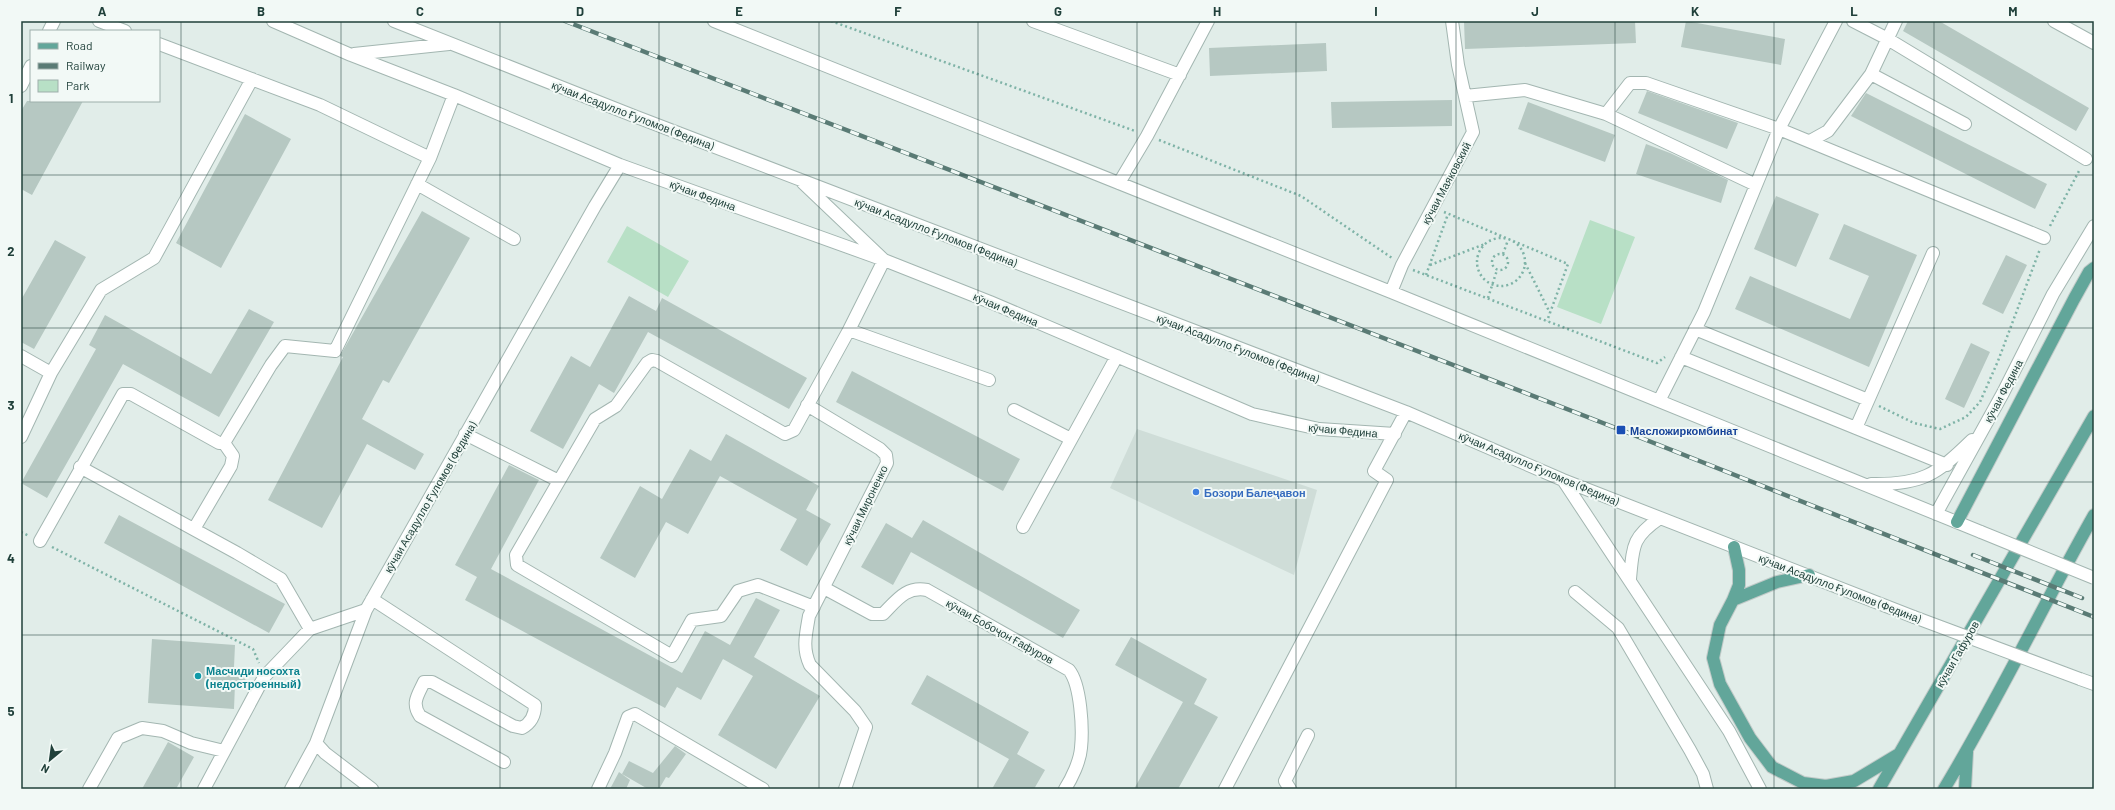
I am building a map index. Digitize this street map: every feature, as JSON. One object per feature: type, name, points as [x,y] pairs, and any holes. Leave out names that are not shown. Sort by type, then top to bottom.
[{"type":"main road","points":[[1957,522],[2074,299],[2089,272],[2094,268]]},
{"type":"main road","name":"кӯчаи Гафуров","points":[[1879,789],[2094,416]]},
{"type":"main road","points":[[1944,789],[1968,750],[2094,515]]},
{"type":"main road","points":[[1734,547],[1739,570],[1739,585],[1720,625],[1713,658],[1720,684],[1750,738],[1772,767],[1803,783],[1826,786],[1854,781],[1901,752]]},
{"type":"main road","points":[[1733,600],[1778,582],[1810,575]]},
{"type":"main road","points":[[1965,789],[1968,750]]},
{"type":"street","points":[[50,30],[54,21]]},
{"type":"street","points":[[99,21],[123,30]]},
{"type":"street","name":"кӯчаи Федина","points":[[273,21],[351,55],[454,95],[620,165],[884,260],[1117,356],[1252,414],[1319,429],[1395,434]]},
{"type":"street","name":"кӯчаи Асадулло Ғуломов (Федина)","points":[[394,21],[798,179],[1406,412],[1564,480],[1660,518],[1810,575],[1914,617],[2094,684]]},
{"type":"street","points":[[714,21],[1391,292],[2094,578]]},
{"type":"street","points":[[1032,21],[1180,75]]},
{"type":"street","points":[[1119,183],[1147,136],[1208,21]]},
{"type":"street","name":"кӯчаи Маяковский","points":[[1391,292],[1402,266],[1473,132],[1452,21]]},
{"type":"street","points":[[1659,401],[1675,356],[1695,329],[1780,129],[1836,21]]},
{"type":"street","points":[[1854,21],[1886,38],[2086,159]]},
{"type":"street","points":[[1810,141],[1828,131],[1871,74],[1886,38],[1896,21]]},
{"type":"street","points":[[2054,21],[2094,42]]},
{"type":"street","points":[[160,44],[320,105],[430,158]]},
{"type":"street","points":[[351,55],[450,44]]},
{"type":"street","points":[[21,86],[30,68]]},
{"type":"street","points":[[1871,74],[1965,124]]},
{"type":"street","points":[[21,437],[51,373],[101,290],[154,258],[252,79]]},
{"type":"street","points":[[1606,114],[1630,83],[1646,83],[1780,129],[2044,238]]},
{"type":"street","points":[[1465,96],[1525,90],[1606,114],[1756,185]]},
{"type":"street","points":[[224,443],[271,365],[285,346],[335,351],[430,158],[454,95]]},
{"type":"street","name":"кӯчаи Асадулло Ғуломов (Федина)","points":[[291,789],[316,742],[366,610],[594,206],[620,165]]},
{"type":"street","points":[[798,179],[884,260],[849,330],[794,430],[785,434],[657,361],[652,360],[647,363],[616,406],[595,419],[516,556],[517,565],[672,656],[692,620],[721,616],[738,591],[758,585],[812,612]]},
{"type":"street","points":[[417,184],[514,240]]},
{"type":"street","name":"кӯчаи Федина","points":[[1936,514],[2003,393],[2053,294],[2094,226]]},
{"type":"street","points":[[1856,428],[1933,253]]},
{"type":"street","points":[[1695,329],[1868,400]]},
{"type":"street","points":[[849,330],[989,380]]},
{"type":"street","points":[[21,356],[51,373]]},
{"type":"street","points":[[1022,527],[1117,356]]},
{"type":"street","points":[[1675,356],[1947,465]]},
{"type":"street","points":[[40,541],[80,467],[123,394],[131,394],[219,443],[224,443]]},
{"type":"street","name":"кӯчаи Мироненко","points":[[807,405],[880,449],[886,455],[887,463],[812,612],[804,644],[808,661],[856,711],[866,727],[845,789]]},
{"type":"street","points":[[1014,410],[1071,439]]},
{"type":"street","points":[[1225,789],[1387,480],[1374,471],[1406,412]]},
{"type":"street","points":[[1862,483],[1897,484],[1922,479],[1947,465],[1980,433]]},
{"type":"street","points":[[466,434],[559,481]]},
{"type":"street","points":[[194,529],[231,466],[233,456],[224,443]]},
{"type":"street","points":[[80,467],[194,529],[281,579],[310,629]]},
{"type":"street","points":[[1564,480],[1729,731],[1760,789]]},
{"type":"street","points":[[1630,579],[1633,551],[1639,536],[1643,530],[1660,518]]},
{"type":"street","name":"кӯчаи Бобоҷон Ғафуров","points":[[824,588],[872,614],[883,614],[905,592],[917,588],[927,590],[1069,670],[1074,677],[1078,689],[1081,749],[1066,789]]},
{"type":"street","points":[[1575,592],[1618,628],[1690,750],[1703,774],[1707,789]]},
{"type":"street","points":[[372,599],[535,705],[535,712],[529,724],[522,728],[512,726],[432,682],[424,682],[415,701],[415,709],[420,716],[504,762]]},
{"type":"street","points":[[204,789],[264,676],[310,629],[366,610]]},
{"type":"street","points":[[598,789],[616,753],[628,717],[635,714],[763,789]]},
{"type":"street","points":[[89,789],[118,738],[142,728],[163,731],[191,743],[224,751]]},
{"type":"street","points":[[1290,789],[1285,781],[1308,736]]},
{"type":"street","points":[[316,742],[325,753],[372,789]]},
{"type":"path","points":[[831,21],[1147,136],[1301,196],[1402,266],[1657,363],[1675,356]]},
{"type":"path","points":[[1868,400],[1914,423],[1940,429],[1966,417],[1980,402],[1998,361],[2044,238],[2058,208],[2086,159]]},
{"type":"path","points":[[1432,208],[1568,264],[1547,321]]},
{"type":"path","points":[[1426,275],[1448,214]]},
{"type":"path","points":[[1430,265],[1493,240],[1508,240],[1520,248],[1525,263],[1550,313]]},
{"type":"path","points":[[1503,254],[1508,240]]},
{"type":"path","points":[[1487,243],[1478,255],[1478,270],[1481,276],[1492,285],[1501,286],[1515,282],[1520,277],[1525,263]]},
{"type":"path","points":[[1498,270],[1492,264],[1492,259],[1499,254],[1503,254]]},
{"type":"path","points":[[1498,270],[1506,269],[1509,265],[1507,256],[1503,254]]},
{"type":"path","points":[[1488,298],[1498,270]]},
{"type":"path","points":[[21,532],[253,648],[264,676]]},
{"type":"shaded area","points":[[1137,429],[1317,490],[1294,575],[1110,488]]},
{"type":"green space","points":[[1590,220],[1635,237],[1601,324],[1557,307]]},
{"type":"green space","points":[[627,226],[689,261],[668,297],[607,262]]},
{"type":"building","points":[[1464,21],[1635,21],[1636,43],[1465,49]]},
{"type":"building","points":[[1686,21],[1785,39],[1781,65],[1681,47]]},
{"type":"building","points":[[1908,21],[1939,21],[2089,108],[2076,131],[1903,31]]},
{"type":"building","points":[[1326,43],[1327,71],[1210,76],[1209,48]]},
{"type":"building","points":[[1647,91],[1738,123],[1727,149],[1638,113]]},
{"type":"building","points":[[1866,93],[2047,184],[2035,209],[1851,116]]},
{"type":"building","points":[[1452,100],[1452,126],[1332,128],[1331,102]]},
{"type":"building","points":[[27,101],[82,102],[32,195],[21,189],[21,111]]},
{"type":"building","points":[[1528,102],[1615,135],[1605,162],[1518,129]]},
{"type":"building","points":[[245,114],[291,139],[221,268],[176,243]]},
{"type":"building","points":[[1646,144],[1670,153],[1728,180],[1721,203],[1636,174]]},
{"type":"building","points":[[1776,196],[1819,214],[1796,267],[1754,249]]},
{"type":"building","points":[[422,211],[470,238],[389,383],[383,380],[362,419],[424,454],[415,470],[367,444],[322,528],[268,500],[343,357],[340,356]]},
{"type":"building","points":[[1844,224],[1917,255],[1869,367],[1735,309],[1750,276],[1850,319],[1869,276],[1829,259]]},
{"type":"building","points":[[55,240],[86,257],[34,349],[21,342],[21,300]]},
{"type":"building","points":[[2006,255],[2027,265],[2003,314],[1982,304]]},
{"type":"building","points":[[629,296],[656,311],[662,298],[807,378],[789,409],[648,332],[614,393],[599,384],[563,449],[530,431],[571,356],[590,367]]},
{"type":"building","points":[[249,309],[274,322],[219,417],[123,364],[47,498],[21,483],[96,349],[89,345],[105,315],[211,374]]},
{"type":"building","points":[[1971,343],[1990,352],[1964,408],[1945,399]]},
{"type":"building","points":[[852,371],[1020,459],[1003,491],[836,402]]},
{"type":"building","points":[[726,434],[819,486],[806,510],[831,524],[807,566],[780,550],[797,519],[720,476],[688,534],[666,522],[635,578],[600,558],[640,486],[662,499],[690,449],[711,461]]},
{"type":"building","points":[[509,465],[539,480],[491,569],[682,673],[705,631],[730,645],[756,598],[780,610],[754,657],[820,696],[776,769],[718,735],[753,676],[723,659],[701,700],[677,687],[665,708],[465,600],[477,577],[455,565]]},
{"type":"building","points":[[119,515],[285,604],[269,633],[104,543]]},
{"type":"building","points":[[923,520],[1080,610],[1063,638],[911,552],[893,585],[861,567],[886,523],[912,538]]},
{"type":"building","points":[[1131,637],[1207,679],[1194,704],[1218,717],[1178,789],[1134,789],[1183,702],[1115,665]]},
{"type":"building","name":"Масчиди носохта (недостроенный)","points":[[152,639],[235,645],[234,667],[246,668],[245,685],[235,684],[234,709],[148,703]]},
{"type":"building","points":[[927,675],[1029,732],[1017,754],[1045,770],[1034,789],[992,789],[1009,759],[911,704]]},
{"type":"building","points":[[168,742],[194,757],[176,789],[142,789]]},
{"type":"building","points":[[675,746],[686,754],[669,778],[666,777],[659,789],[648,789],[622,774],[629,761],[653,773]]},
{"type":"building","points":[[619,772],[630,780],[626,789],[610,789]]},
{"type":"railway","points":[[565,21],[1621,430],[2094,617]]},
{"type":"railway","points":[[1973,555],[2082,598]]},
{"type":"place","name":"Масложиркомбинат","points":[[1621,430]]},
{"type":"place","name":"Бозори Балеҷавон","points":[[1196,492]]},
{"type":"place","name":"Масчиди носохта (недостроенный)","points":[[198,676]]}]
